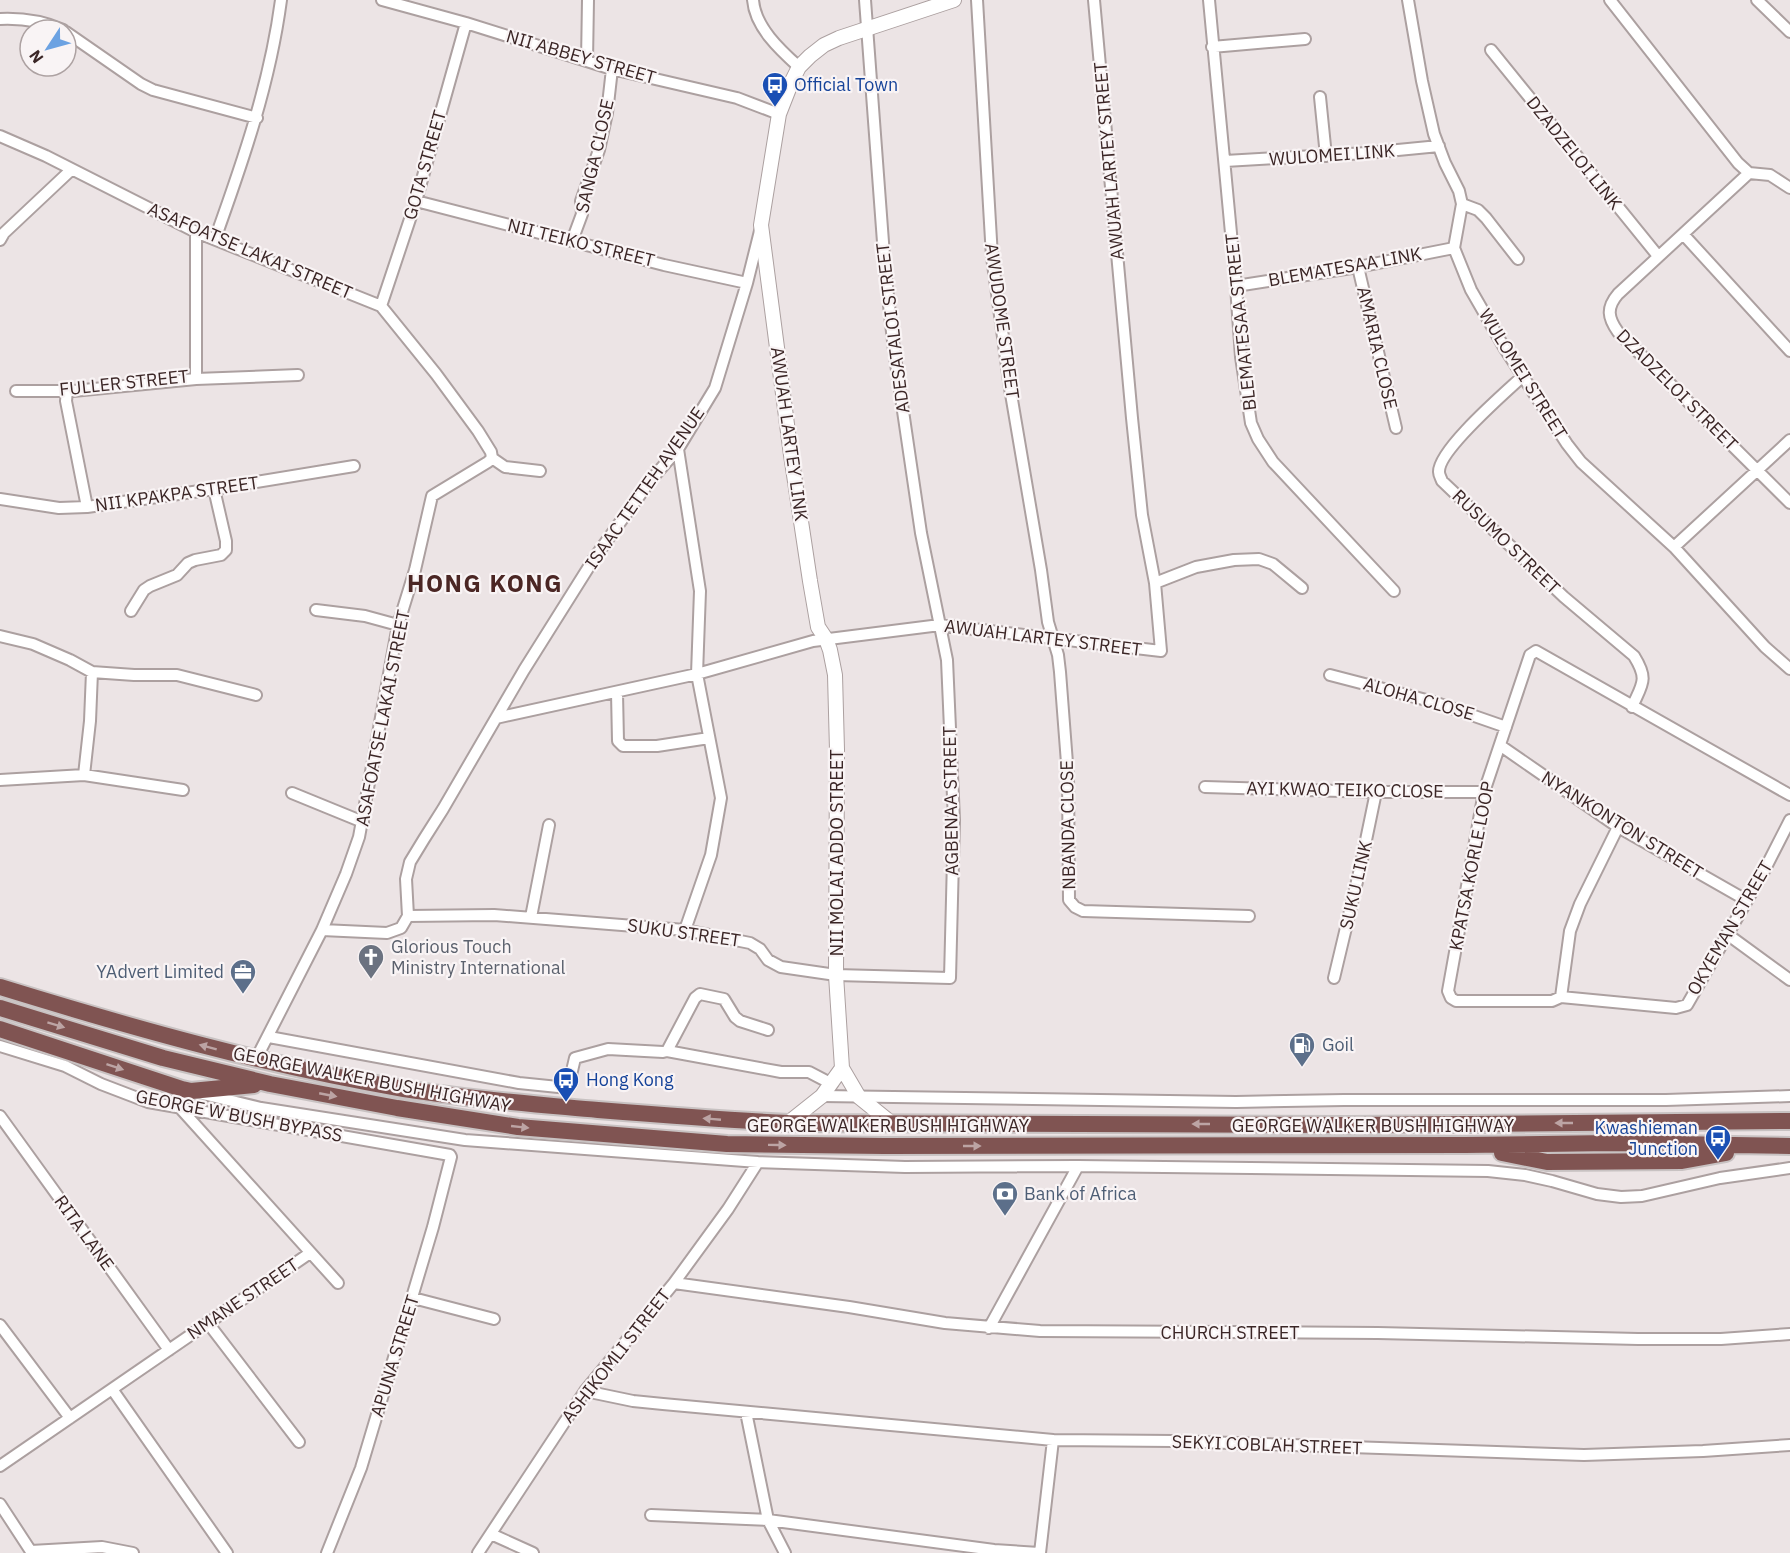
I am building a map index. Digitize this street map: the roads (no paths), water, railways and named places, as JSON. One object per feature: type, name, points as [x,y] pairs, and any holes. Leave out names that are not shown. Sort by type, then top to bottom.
[{"type":"highway","name":"GEORGE WALKER BUSH HIGHWAY","points":[[0,987],[111,1021],[256,1059],[405,1089],[518,1103],[734,1121],[1349,1125],[1790,1121]]},
{"type":"highway","name":"GEORGE WALKER BUSH HIGHWAY","points":[[0,1008],[163,1058],[270,1084],[397,1108],[518,1127],[727,1144],[1466,1146],[1547,1162],[1682,1161],[1760,1146],[1790,1146]]},
{"type":"highway","points":[[0,1029],[186,1090],[270,1084]]},
{"type":"street","points":[[215,239],[257,118],[281,0]]},
{"type":"street","points":[[587,61],[588,0]]},
{"type":"street","points":[[753,0],[753,6],[765,30],[799,67]]},
{"type":"street","name":"ADESATALOI STREET","points":[[866,0],[885,269],[894,350],[921,533],[939,625]]},
{"type":"street","name":"ISAAC TETTEH AVENUE","points":[[408,916],[406,879],[410,862],[595,557],[650,481],[678,449],[715,388],[747,283],[761,225],[779,114],[799,67],[824,45],[867,28],[954,0]]},
{"type":"street","name":"AWUDOME STREET","points":[[977,0],[992,256],[1010,388],[1048,622],[1053,639]]},
{"type":"street","name":"AWUAH LARTEY STREET","points":[[496,718],[697,674],[802,644],[939,625],[1161,651],[1155,583],[1142,515],[1135,450],[1094,0]]},
{"type":"street","name":"BLEMATESAA STREET","points":[[1209,0],[1241,357],[1251,423],[1258,440],[1273,462],[1394,591]]},
{"type":"street","points":[[1408,0],[1422,81],[1439,146],[1459,191],[1462,204],[1454,248]]},
{"type":"street","points":[[1610,0],[1738,163],[1749,173],[1770,175],[1790,188]]},
{"type":"street","points":[[1757,0],[1790,32]]},
{"type":"street","name":"NII ABBEY STREET","points":[[388,1],[612,69],[736,98],[779,114]]},
{"type":"street","points":[[0,19],[18,20]]},
{"type":"street","name":"GOTA STREET","points":[[381,306],[416,201],[466,23]]},
{"type":"street","points":[[1212,47],[1305,39]]},
{"type":"street","points":[[78,40],[153,90],[257,118]]},
{"type":"street","name":"DZADZELOI LINK","points":[[1491,50],[1658,255]]},
{"type":"street","name":"SANGA CLOSE","points":[[572,241],[582,214],[581,201],[608,113],[612,69]]},
{"type":"street","points":[[1320,97],[1326,156]]},
{"type":"street","name":"ASAFOATSE LAKAI STREET","points":[[0,136],[25,146],[195,231],[381,306],[436,374],[491,452],[492,458],[488,462],[432,496],[415,570],[398,625],[363,822],[353,858],[322,930],[256,1059]]},
{"type":"street","name":"WULOMEI LINK","points":[[1225,161],[1326,156],[1439,146]]},
{"type":"street","points":[[1,235],[71,170]]},
{"type":"street","name":"DZADZELOI STREET","points":[[1749,173],[1612,300],[1609,313],[1618,332],[1790,503]]},
{"type":"street","name":"NII TEIKO STREET","points":[[416,201],[664,265],[747,283]]},
{"type":"street","points":[[1462,204],[1478,210],[1518,259]]},
{"type":"street","name":"AWUAH LARTEY LINK","points":[[761,225],[808,571],[818,627],[826,639]]},
{"type":"street","name":"FULLER STREET","points":[[16,392],[66,393],[196,379],[195,231]]},
{"type":"street","points":[[1683,234],[1790,351]]},
{"type":"street","name":"BLEMATESAA LINK","points":[[1236,286],[1358,267],[1454,248]]},
{"type":"street","name":"WULOMEI STREET","points":[[1454,248],[1471,290],[1523,376],[1581,462],[1674,547],[1765,647],[1790,669]]},
{"type":"street","name":"AMARIA CLOSE","points":[[1358,267],[1396,428]]},
{"type":"street","points":[[196,379],[298,375]]},
{"type":"street","name":"RUSUMO STREET","points":[[1523,376],[1453,444],[1440,465],[1438,473],[1442,481],[1564,597],[1634,656],[1641,667],[1644,679],[1632,707]]},
{"type":"street","points":[[66,393],[87,507]]},
{"type":"street","points":[[1674,547],[1790,441]]},
{"type":"street","points":[[678,449],[700,591],[697,674],[721,798],[711,855],[685,930]]},
{"type":"street","points":[[492,458],[505,467],[540,471]]},
{"type":"street","name":"NII KPAKPA STREET","points":[[0,499],[59,508],[87,507],[354,466]]},
{"type":"street","points":[[131,611],[144,590],[150,586],[177,575],[188,563],[221,555],[226,550],[214,489]]},
{"type":"street","points":[[1155,583],[1196,567],[1234,560],[1259,559],[1283,571],[1302,588]]},
{"type":"street","points":[[316,610],[365,616],[398,625]]},
{"type":"street","name":"AGBENAA STREET","points":[[939,625],[946,660],[954,820],[950,978]]},
{"type":"street","points":[[0,636],[33,644],[92,672],[177,675],[256,695]]},
{"type":"street","name":"NII MOLAI ADDO STREET","points":[[826,639],[835,675],[836,975],[842,1068],[859,1097],[890,1122]]},
{"type":"street","name":"NBANDA CLOSE","points":[[1053,639],[1060,672],[1068,776],[1070,900],[1075,907],[1083,911],[1250,916]]},
{"type":"street","name":"KPATSA KORLE LOOP","points":[[1687,1005],[1676,1008],[1561,997],[1552,1001],[1456,1001],[1449,995],[1484,792],[1530,655],[1536,651],[1790,795]]},
{"type":"street","points":[[84,775],[90,721],[92,672]]},
{"type":"street","name":"ALOHA CLOSE","points":[[1330,675],[1434,702],[1506,727]]},
{"type":"street","points":[[617,693],[618,741],[623,746],[657,746],[709,738]]},
{"type":"street","name":"NYANKONTON STREET","points":[[1501,746],[1618,826],[1746,900]]},
{"type":"street","points":[[0,780],[84,775],[183,789]]},
{"type":"street","name":"AYI KWAO TEIKO CLOSE","points":[[1205,787],[1376,792],[1484,792]]},
{"type":"street","name":"SUKU LINK","points":[[1334,978],[1376,792]]},
{"type":"street","points":[[292,793],[363,822]]},
{"type":"street","name":"OKYEMAN STREET","points":[[1687,1005],[1746,900],[1787,836],[1790,820]]},
{"type":"street","points":[[531,917],[549,825]]},
{"type":"street","points":[[1561,997],[1570,931],[1580,904],[1618,826]]},
{"type":"street","name":"SUKU STREET","points":[[408,916],[494,915],[685,930],[750,943],[760,949],[768,960],[781,967],[836,975],[950,978]]},
{"type":"street","points":[[322,930],[394,932],[401,928],[408,916]]},
{"type":"street","points":[[1727,934],[1790,980]]},
{"type":"street","points":[[667,1051],[695,998],[700,994],[724,999],[740,1021],[768,1030]]},
{"type":"street","points":[[269,1037],[519,1083],[568,1088],[575,1059],[608,1049],[667,1051],[781,1072],[809,1072],[832,1084]]},
{"type":"street","name":"GEORGE W BUSH BYPASS","points":[[0,1046],[65,1066],[125,1095],[148,1102],[450,1155]]},
{"type":"street","points":[[788,1123],[822,1096],[842,1068]]},
{"type":"street","points":[[182,1109],[186,1090],[261,1108],[465,1140],[758,1162],[905,1167],[1078,1166],[1488,1171],[1552,1180],[1597,1194],[1621,1197],[1642,1196],[1720,1178],[1790,1168]]},
{"type":"street","points":[[822,1096],[1236,1102],[1666,1100],[1725,1096],[1790,1096]]},
{"type":"street","name":"NMANE STREET","points":[[0,1466],[310,1253],[182,1109]]},
{"type":"street","name":"RITA LANE","points":[[0,1116],[169,1350]]},
{"type":"street","name":"APUNA STREET","points":[[327,1553],[361,1468],[413,1298],[450,1155]]},
{"type":"street","name":"ASHIKOMLI STREET","points":[[478,1553],[585,1390],[674,1283],[728,1209],[758,1162]]},
{"type":"street","points":[[989,1328],[1078,1166]]},
{"type":"street","points":[[310,1253],[338,1283]]},
{"type":"street","name":"CHURCH STREET","points":[[674,1283],[989,1328],[1040,1331],[1378,1333],[1638,1340],[1720,1339],[1790,1334]]},
{"type":"street","points":[[413,1298],[494,1318]]},
{"type":"street","points":[[208,1323],[299,1442]]},
{"type":"street","points":[[0,1325],[70,1418]]},
{"type":"street","points":[[112,1389],[227,1553]]},
{"type":"street","name":"SEKYI COBLAH STREET","points":[[585,1390],[633,1401],[1053,1440],[1185,1441],[1584,1455],[1790,1445]]},
{"type":"street","points":[[746,1412],[768,1520],[785,1553]]},
{"type":"street","points":[[651,1515],[768,1520],[994,1550],[1040,1553],[1053,1440]]},
{"type":"street","points":[[0,1504],[32,1552],[102,1547],[133,1553]]},
{"type":"street","points":[[491,1534],[533,1553]]},
{"type":"place","name":"Official Town","points":[[775,108]]},
{"type":"place","name":"Glorious Touch Ministry International","points":[[371,980]]},
{"type":"place","name":"YAdvert Limited","points":[[243,995]]},
{"type":"place","name":"Goil","points":[[1302,1068]]},
{"type":"place","name":"Hong Kong","points":[[566,1103]]},
{"type":"place","name":"Kwashieman Junction","points":[[1718,1161]]},
{"type":"place","name":"Bank of Africa","points":[[1005,1217]]},
{"type":"district","name":"HONG KONG","points":[[485,584]]}]
